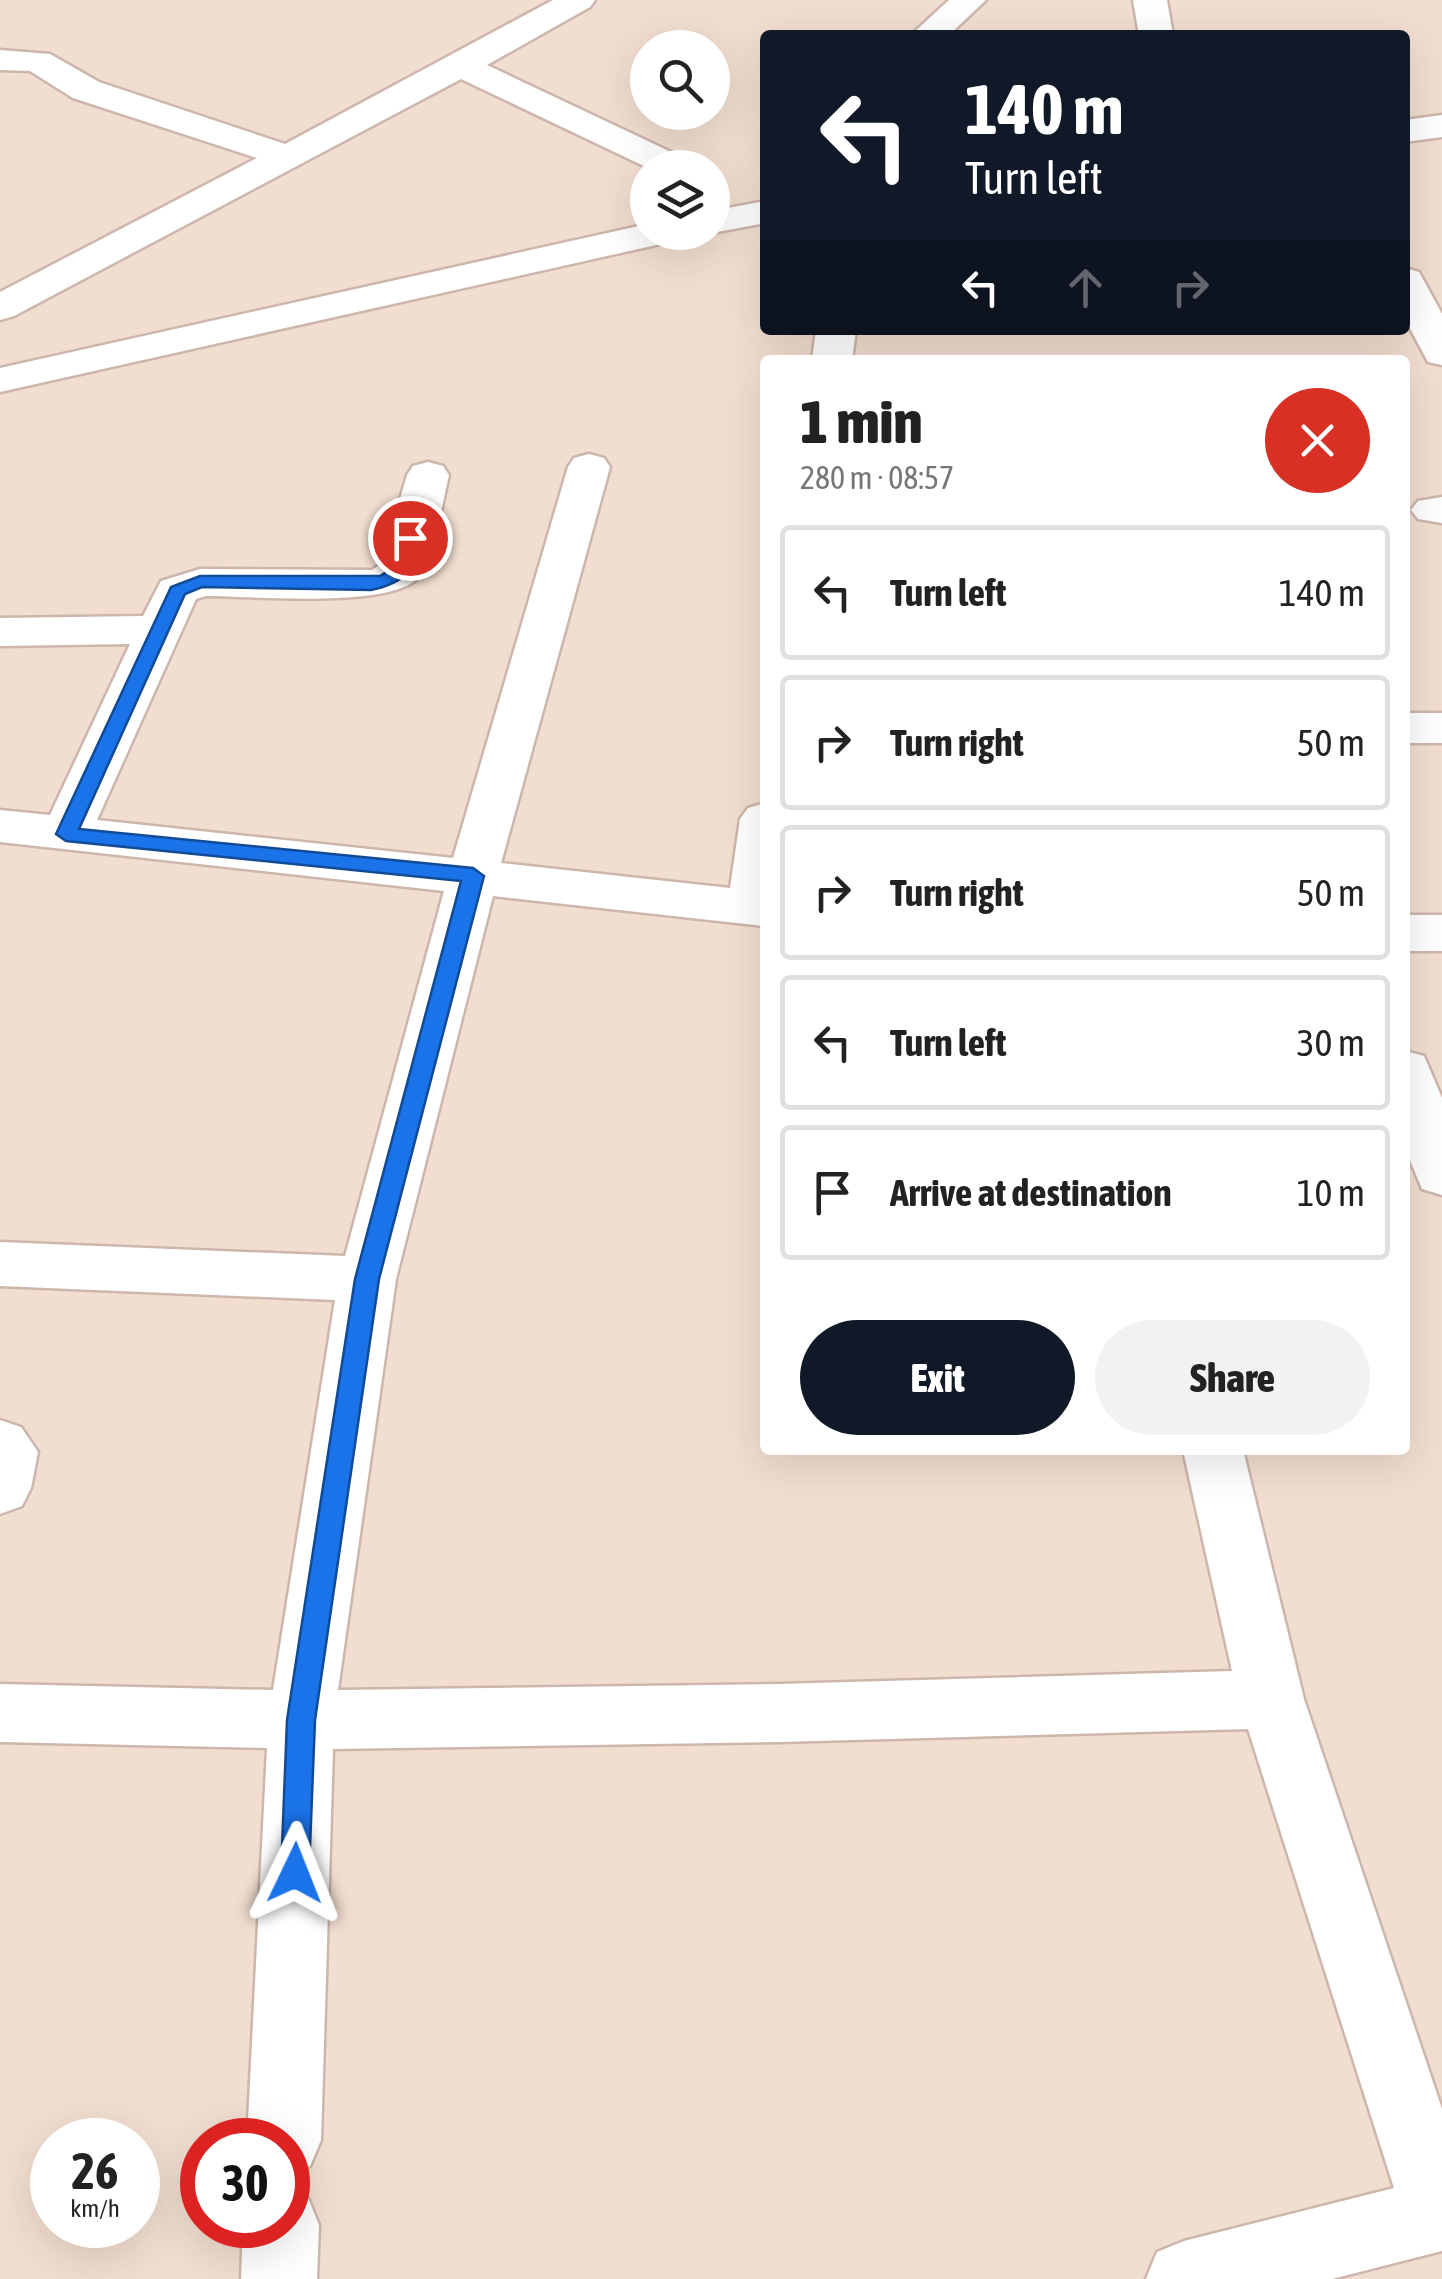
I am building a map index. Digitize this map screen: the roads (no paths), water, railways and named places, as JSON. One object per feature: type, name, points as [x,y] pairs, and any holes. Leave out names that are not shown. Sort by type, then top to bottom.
[{"type":"street","points":[[0,308],[578,0]]},
{"type":"street","points":[[934,30],[969,0]]},
{"type":"street","points":[[1150,0],[1155,30]]},
{"type":"street","points":[[0,60],[38,61],[86,90],[288,157]]},
{"type":"street","points":[[460,66],[640,150]]},
{"type":"street","points":[[1410,130],[1442,126]]},
{"type":"street","points":[[730,197],[760,212]]},
{"type":"street","points":[[730,218],[760,212]]},
{"type":"street","points":[[0,380],[630,240]]},
{"type":"street","points":[[1410,264],[1442,263]]},
{"type":"street","points":[[1410,290],[1442,354]]},
{"type":"street","points":[[1410,377],[1442,374]]},
{"type":"street","points":[[285,2118],[301,1720],[367,1279],[473,876],[589,468]]},
{"type":"street","points":[[66,834],[177,590],[200,582],[386,581],[401,570],[428,475]]},
{"type":"street","points":[[0,632],[161,630]]},
{"type":"street","points":[[1410,728],[1442,728]]},
{"type":"street","points":[[0,826],[758,908],[760,882]]},
{"type":"street","points":[[1410,933],[1442,933]]},
{"type":"street","points":[[1410,1084],[1442,1174]]},
{"type":"street","points":[[0,1264],[367,1279]]},
{"type":"street","points":[[0,1445],[8,1452],[0,1488]]},
{"type":"street","points":[[1184,2279],[1441,2214],[1271,1698],[1215,1455]]},
{"type":"street","points":[[0,1713],[301,1720],[779,1713],[1271,1698]]},
{"type":"street","points":[[279,2279],[280,2248]]}]
